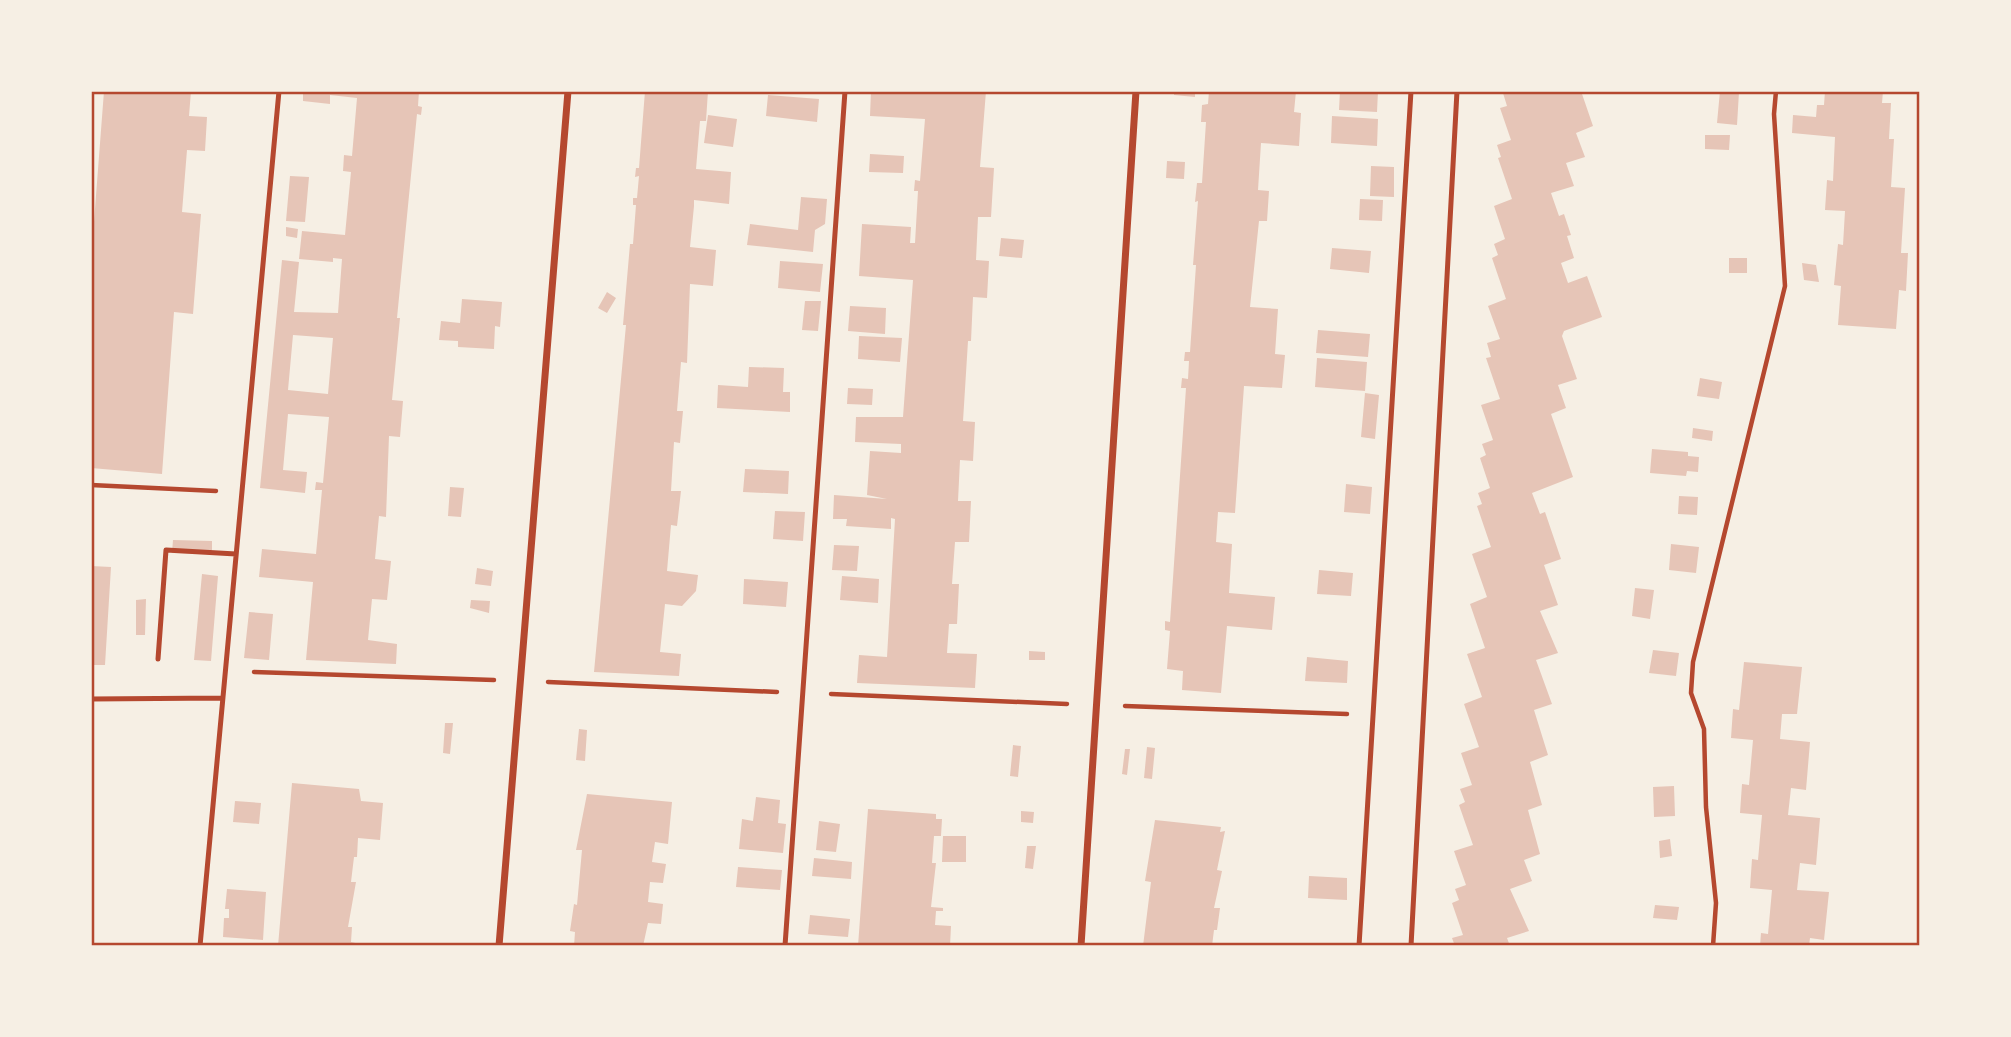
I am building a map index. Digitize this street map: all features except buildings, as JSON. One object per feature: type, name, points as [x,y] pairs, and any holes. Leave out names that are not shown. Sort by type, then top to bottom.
[{"type":"street","points":[[499,946],[568,91]]},
{"type":"street","points":[[1081,946],[1136,91]]},
{"type":"lane","points":[[200,946],[279,91]]},
{"type":"lane","points":[[785,946],[845,91]]},
{"type":"lane","points":[[1359,946],[1411,91]]},
{"type":"lane","points":[[1411,946],[1457,91]]},
{"type":"lane","points":[[158,659],[166,550],[236,554]]},
{"type":"lane","points":[[91,699],[223,698]]},
{"type":"path","points":[[1713,946],[1716,903],[1706,807],[1704,729],[1691,693],[1693,662],[1785,286],[1774,114],[1776,91]]},
{"type":"path","points":[[91,485],[242,492]]}]
